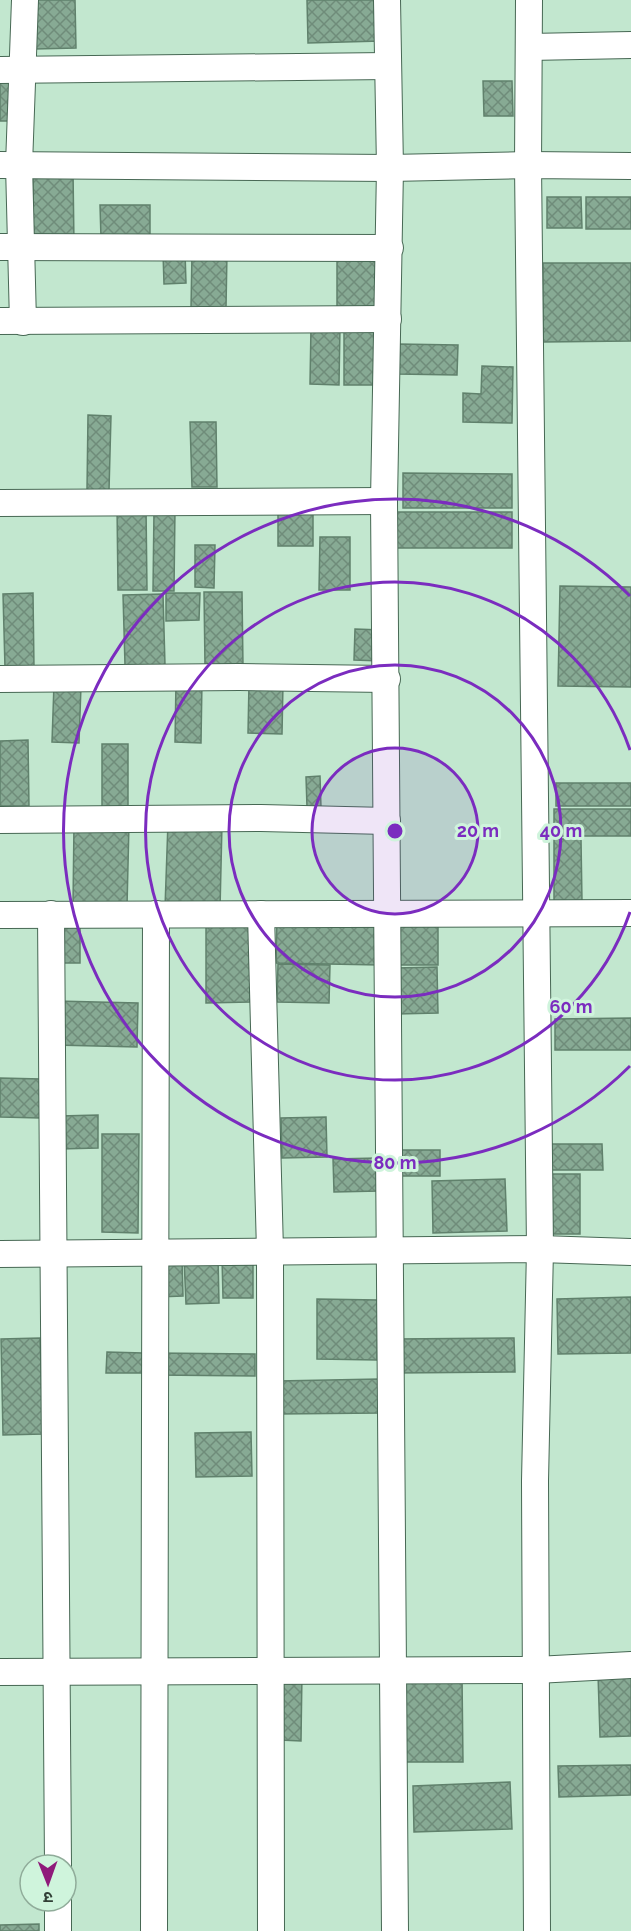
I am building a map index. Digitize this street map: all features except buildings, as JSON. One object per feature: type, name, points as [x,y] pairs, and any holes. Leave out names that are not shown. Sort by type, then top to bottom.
[{"type":"street","points":[[25,0],[11,70],[9,165],[11,322],[388,319]]},
{"type":"street","points":[[387,0],[390,248],[384,501],[394,1931]]},
{"type":"street","points":[[529,0],[528,165],[540,1249],[535,1481],[537,1931]]},
{"type":"street","points":[[529,47],[631,45]]},
{"type":"street","points":[[11,70],[388,66]]},
{"type":"street","points":[[9,165],[390,168],[528,165],[631,166]]},
{"type":"street","points":[[11,248],[390,248]]},
{"type":"street","points":[[0,503],[384,501]]},
{"type":"street","points":[[0,679],[239,677],[387,679]]},
{"type":"street","points":[[0,820],[261,818],[387,821]]},
{"type":"street","points":[[0,915],[631,913]]},
{"type":"street","points":[[51,914],[58,1853]]},
{"type":"street","points":[[154,1931],[156,914]]},
{"type":"street","points":[[261,914],[270,1251],[272,1931]]},
{"type":"street","points":[[0,1254],[540,1249],[631,1252]]},
{"type":"street","points":[[0,1672],[536,1670],[631,1665]]},
{"type":"street","points":[[58,1913],[58,1931]]}]
